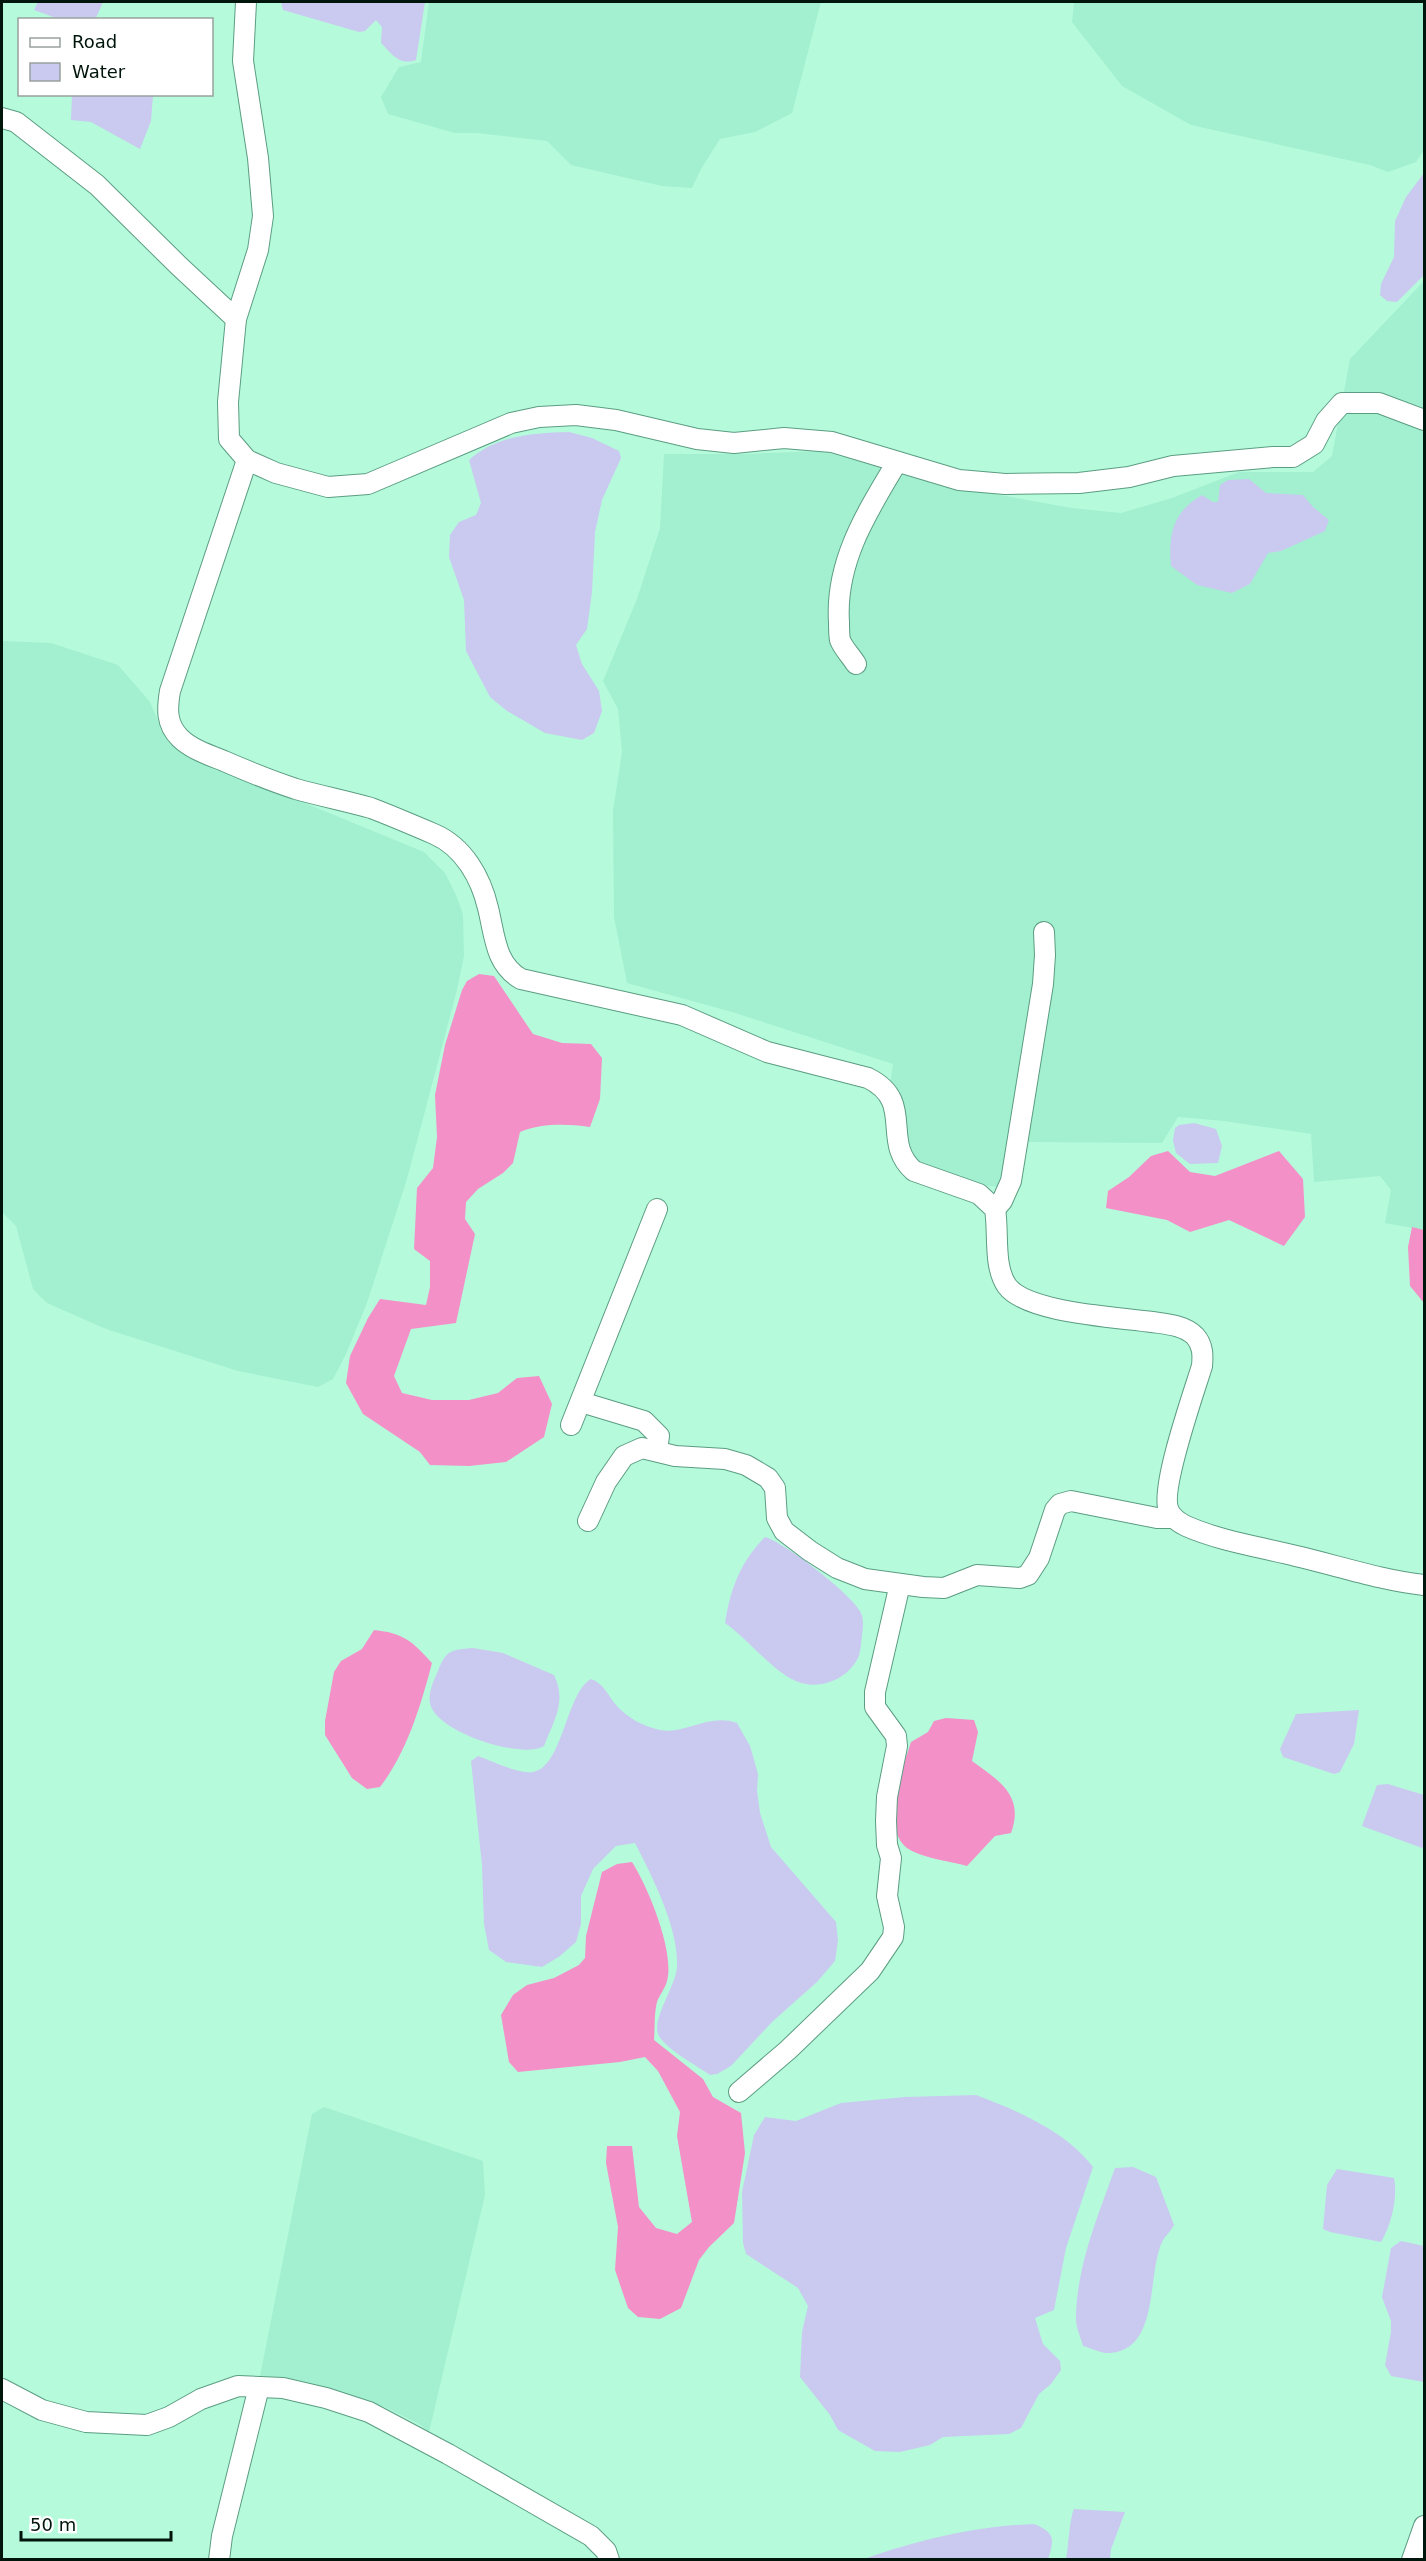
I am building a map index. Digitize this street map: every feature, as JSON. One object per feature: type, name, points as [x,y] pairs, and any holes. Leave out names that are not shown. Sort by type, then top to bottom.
[{"type":"street","points":[[246,2],[243,61],[258,158],[263,216],[258,250],[236,319],[228,402],[229,439],[247,460],[276,473],[328,487],[343,487],[386,478],[476,436],[511,423],[539,417],[576,415],[716,441],[756,442],[784,438],[832,442],[959,480],[1005,484],[1079,483],[1129,477],[1173,466],[1293,457],[1314,444],[1326,421],[1342,403],[1379,403],[1425,420]]},
{"type":"street","points":[[2,118],[16,122],[97,185],[236,319]]},
{"type":"street","points":[[247,460],[170,691],[168,720],[181,740],[199,751],[242,769],[294,788],[370,808],[453,844],[475,874],[488,906],[494,939],[504,966],[510,973],[521,979],[682,1015],[767,1052],[868,1078],[886,1089],[895,1107],[898,1144],[906,1164],[914,1171],[979,1194],[995,1209],[1001,1276],[1014,1294],[1039,1306],[1173,1325],[1194,1335],[1203,1353],[1202,1366],[1178,1446],[1166,1500],[1174,1518],[1185,1526],[1215,1536],[1372,1576],[1425,1585]]},
{"type":"street","points":[[856,663],[840,640],[838,608],[841,579],[856,534],[878,491],[897,462]]},
{"type":"street","points":[[995,1209],[1002,1201],[1011,1181],[1043,984],[1046,955],[1044,932]]},
{"type":"street","points":[[571,1425],[657,1209]]},
{"type":"street","points":[[581,1402],[644,1421],[659,1436],[657,1450]]},
{"type":"street","points":[[588,1521],[606,1482],[624,1456],[642,1448],[675,1456],[725,1459],[746,1465],[768,1478],[775,1488],[777,1518],[784,1531],[837,1568],[865,1580],[944,1587],[977,1575],[1020,1578],[1028,1575],[1039,1558],[1054,1510],[1060,1504],[1071,1501],[1157,1518],[1174,1518]]},
{"type":"street","points":[[739,2092],[788,2050],[870,1971],[893,1937],[894,1927],[887,1896],[891,1858],[887,1845],[886,1821],[887,1797],[897,1746],[896,1736],[875,1707],[875,1692],[900,1584]]},
{"type":"street","points":[[2,2389],[42,2410],[86,2422],[147,2425],[169,2417],[201,2398],[238,2386],[283,2388],[369,2412],[448,2454],[591,2536],[606,2551],[609,2559]]},
{"type":"street","points":[[219,2559],[222,2536],[259,2387]]},
{"type":"street","points":[[1412,2559],[1425,2526]]},
{"type":"shaded area","points":[[429,2],[821,2],[792,113],[755,132],[720,139],[692,188],[662,186],[571,165],[547,141],[477,133],[455,133],[388,114],[381,97],[399,67],[421,62]]},
{"type":"shaded area","points":[[1074,2],[1424,2],[1424,150],[1416,162],[1388,172],[1370,165],[1191,125],[1122,86],[1072,22]]},
{"type":"shaded area","points":[[1424,281],[1424,1230],[1385,1223],[1391,1190],[1380,1176],[1314,1182],[1311,1134],[1224,1121],[1178,1117],[1162,1143],[1026,1142],[1014,1188],[988,1186],[919,1168],[907,1156],[890,1084],[893,1064],[732,1012],[627,983],[614,917],[613,811],[622,752],[618,709],[603,681],[637,599],[660,528],[664,454],[822,451],[939,484],[1072,508],[1121,513],[1172,498],[1239,472],[1313,472],[1332,456],[1350,359]]},
{"type":"shaded area","points":[[2,641],[51,643],[118,665],[150,702],[165,737],[196,758],[424,852],[445,873],[456,895],[463,914],[464,956],[407,1179],[367,1303],[346,1354],[333,1379],[318,1387],[238,1371],[106,1329],[47,1303],[33,1289],[16,1226],[2,1212]]},
{"type":"shaded area","points":[[479,974],[494,976],[533,1034],[562,1043],[591,1044],[602,1058],[600,1099],[590,1127],[555,1125],[520,1132],[513,1163],[503,1173],[478,1189],[466,1202],[465,1219],[475,1234],[456,1323],[411,1329],[394,1376],[402,1393],[432,1400],[469,1400],[498,1393],[517,1378],[539,1376],[552,1404],[544,1437],[506,1462],[469,1466],[430,1465],[420,1452],[363,1414],[346,1383],[350,1356],[380,1299],[426,1305],[430,1287],[430,1261],[414,1249],[417,1188],[433,1168],[437,1137],[435,1095],[445,1045],[462,990],[467,981]]},
{"type":"shaded area","points":[[1168,1151],[1190,1172],[1215,1176],[1279,1151],[1303,1179],[1305,1217],[1284,1246],[1229,1220],[1190,1232],[1167,1220],[1106,1208],[1108,1191],[1129,1177],[1151,1156]]},
{"type":"shaded area","points":[[1412,1227],[1424,1230],[1424,1303],[1410,1286],[1408,1247]]},
{"type":"shaded area","points":[[374,1630],[401,1636],[419,1649],[432,1663],[418,1711],[398,1759],[380,1787],[367,1789],[352,1778],[325,1735],[325,1721],[334,1672],[341,1661],[362,1649]]},
{"type":"shaded area","points":[[946,1718],[974,1720],[978,1732],[972,1761],[999,1782],[1012,1799],[1014,1808],[1011,1833],[995,1836],[967,1866],[912,1851],[902,1842],[896,1830],[894,1816],[898,1784],[911,1742],[928,1732],[934,1721]]},
{"type":"shaded area","points":[[632,1862],[652,1903],[664,1937],[667,1954],[667,1981],[657,2002],[654,2040],[703,2079],[713,2097],[741,2113],[745,2153],[734,2223],[699,2260],[681,2308],[660,2319],[638,2317],[628,2308],[615,2270],[618,2227],[606,2163],[607,2146],[632,2146],[639,2207],[656,2228],[677,2234],[692,2222],[677,2136],[680,2112],[658,2071],[645,2057],[620,2062],[518,2072],[509,2062],[501,2015],[513,1995],[527,1985],[554,1978],[579,1965],[585,1958],[586,1936],[602,1872],[617,1864]]},
{"type":"shaded area","points":[[324,2107],[483,2161],[485,2195],[429,2432],[419,2424],[385,2407],[317,2388],[260,2376],[312,2114]]},
{"type":"water","points":[[38,2],[103,2],[96,18],[56,18],[34,10]]},
{"type":"water","points":[[281,2],[425,2],[416,60],[400,60],[381,43],[382,27],[376,20],[365,31],[359,32],[283,10]]},
{"type":"water","points":[[72,96],[153,96],[151,121],[140,149],[91,122],[71,120]]},
{"type":"water","points":[[1424,173],[1424,275],[1397,302],[1387,301],[1380,295],[1381,284],[1394,257],[1395,221],[1406,197]]},
{"type":"water","points":[[569,432],[592,438],[619,451],[621,458],[602,500],[595,532],[592,592],[587,629],[576,645],[582,664],[599,691],[602,711],[594,733],[582,740],[545,733],[507,711],[490,697],[466,651],[464,600],[449,557],[450,535],[459,522],[476,515],[481,503],[469,460],[504,440],[543,433]]},
{"type":"water","points":[[1249,479],[1266,493],[1303,495],[1329,520],[1325,531],[1281,551],[1268,553],[1250,584],[1232,593],[1197,585],[1171,566],[1170,544],[1174,525],[1184,509],[1202,495],[1213,502],[1218,502],[1220,485],[1228,480]]},
{"type":"water","points":[[1194,1123],[1216,1129],[1222,1146],[1218,1163],[1190,1164],[1176,1153],[1173,1140],[1175,1128],[1179,1125]]},
{"type":"water","points":[[765,1537],[818,1570],[856,1605],[861,1613],[863,1627],[858,1658],[847,1672],[831,1682],[805,1684],[787,1676],[725,1623],[730,1598],[738,1576],[749,1556]]},
{"type":"water","points":[[473,1648],[503,1653],[554,1675],[559,1694],[558,1711],[544,1746],[517,1749],[499,1746],[462,1733],[446,1724],[435,1713],[430,1703],[430,1695],[433,1682],[444,1659],[450,1652]]},
{"type":"water","points":[[591,1679],[602,1687],[625,1714],[653,1728],[669,1731],[707,1722],[737,1723],[750,1746],[758,1774],[757,1791],[760,1813],[771,1847],[836,1922],[838,1940],[835,1961],[817,1982],[772,2022],[731,2066],[717,2074],[710,2075],[682,2057],[668,2047],[659,2036],[657,2030],[660,2013],[676,1975],[676,1952],[674,1936],[663,1903],[635,1843],[616,1846],[593,1869],[581,1896],[581,1924],[576,1942],[560,1956],[542,1967],[506,1962],[489,1950],[484,1924],[482,1865],[471,1761],[478,1756],[527,1772],[543,1767],[558,1744],[576,1699]]},
{"type":"water","points":[[1359,1710],[1354,1744],[1340,1772],[1334,1774],[1283,1757],[1280,1749],[1296,1714]]},
{"type":"water","points":[[1388,1784],[1424,1795],[1424,1847],[1362,1826],[1377,1785]]},
{"type":"water","points":[[976,2095],[1024,2115],[1055,2133],[1082,2154],[1093,2167],[1066,2248],[1054,2310],[1035,2318],[1043,2344],[1060,2361],[1061,2370],[1051,2384],[1039,2394],[1021,2428],[1009,2434],[943,2437],[930,2445],[900,2452],[875,2451],[838,2430],[830,2415],[800,2377],[802,2332],[808,2306],[798,2288],[746,2254],[743,2243],[742,2192],[754,2135],[765,2117],[796,2121],[841,2103],[905,2097]]},
{"type":"water","points":[[1133,2167],[1156,2177],[1174,2225],[1163,2240],[1158,2254],[1145,2324],[1137,2338],[1126,2348],[1104,2353],[1083,2346],[1076,2319],[1080,2280],[1089,2242],[1115,2168]]},
{"type":"water","points":[[1337,2169],[1394,2178],[1393,2211],[1381,2242],[1323,2229],[1327,2185]]},
{"type":"water","points":[[1401,2241],[1424,2246],[1424,2382],[1391,2376],[1385,2365],[1391,2321],[1382,2297],[1391,2248]]},
{"type":"water","points":[[1074,2509],[1125,2512],[1111,2549],[1110,2559],[1066,2559]]},
{"type":"water","points":[[1034,2524],[1050,2534],[1052,2538],[1048,2559],[864,2559],[948,2535]]}]
